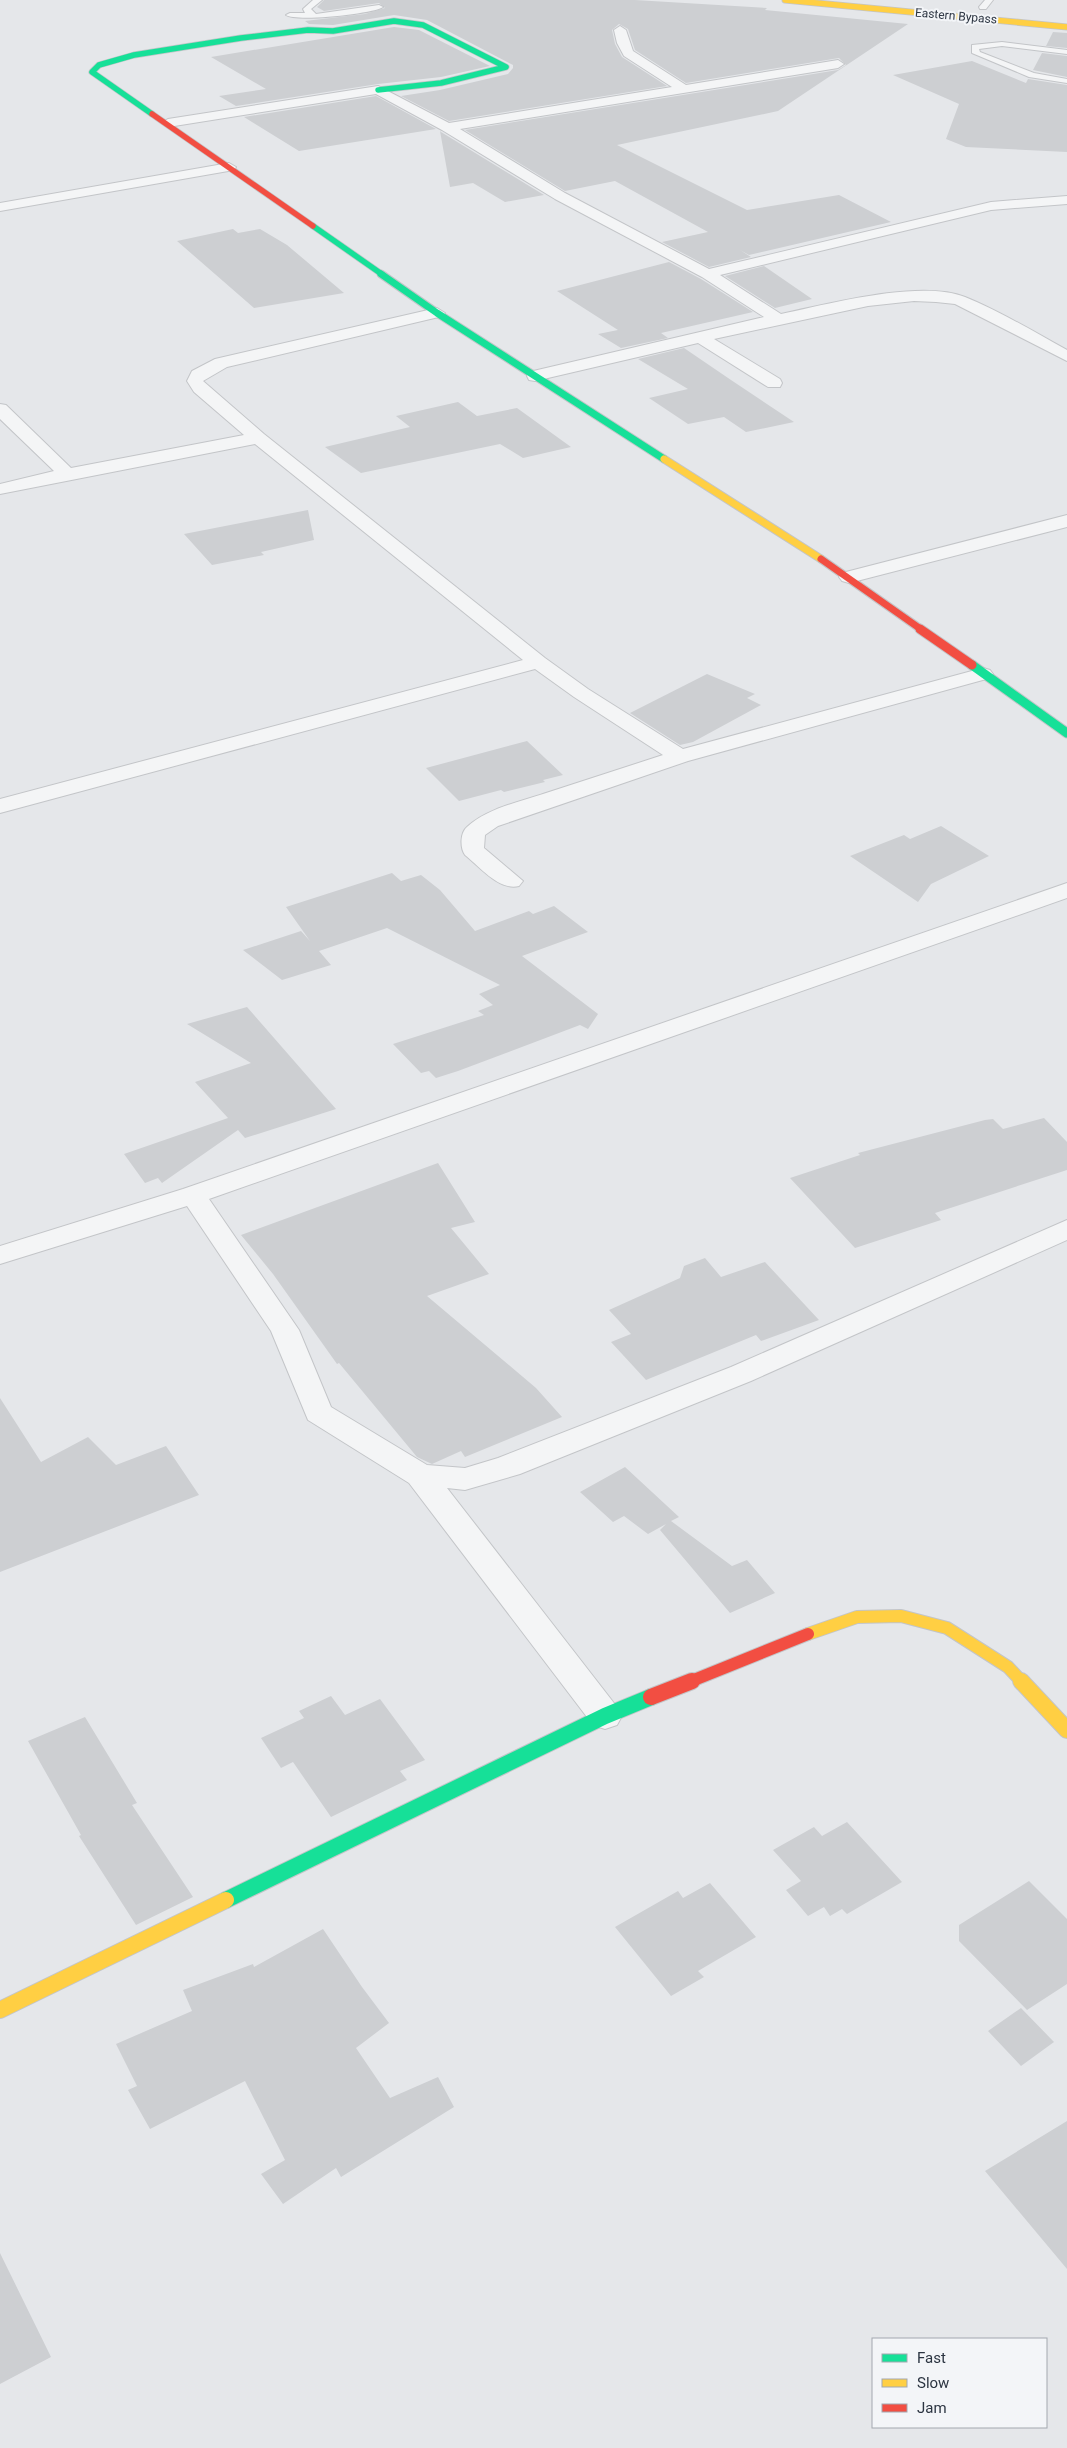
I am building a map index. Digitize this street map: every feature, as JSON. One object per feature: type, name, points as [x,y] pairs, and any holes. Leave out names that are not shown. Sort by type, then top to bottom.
[{"type":"street","name":"Eastern Bypass","points":[[785,0],[1067,27]]},
{"type":"street","name":"Eastern Bypass","points":[[906,0],[945,3]]},
{"type":"street","name":"Eastern Bypass","points":[[982,4],[1002,8]]},
{"type":"street","points":[[168,123],[378,90],[408,89],[468,78],[503,70],[506,67],[423,25],[394,21],[333,31],[308,30],[250,37],[134,55],[98,65],[92,72],[168,123],[437,312],[849,577],[1067,733]]},
{"type":"street","points":[[620,30],[622,43],[628,53],[684,89]]},
{"type":"street","points":[[447,127],[838,64]]},
{"type":"street","points":[[378,90],[447,127],[560,196],[707,274],[778,319]]},
{"type":"street","points":[[0,207],[229,167]]},
{"type":"street","points":[[707,274],[991,206],[1067,200]]},
{"type":"street","points":[[535,376],[778,319],[902,297],[945,297],[959,300],[1067,356]]},
{"type":"street","points":[[437,312],[221,363],[198,375],[196,382],[200,388],[258,438],[538,662],[581,693],[680,756]]},
{"type":"street","points":[[700,337],[774,383]]},
{"type":"street","points":[[0,409],[66,474]]},
{"type":"street","points":[[0,489],[66,474],[258,438]]},
{"type":"street","points":[[849,577],[1067,521]]},
{"type":"street","points":[[0,806],[538,662]]},
{"type":"street","points":[[511,881],[473,850],[474,832],[490,821],[534,804],[680,756],[983,674]]},
{"type":"street","points":[[0,1255],[193,1195],[1067,890]]},
{"type":"street","points":[[193,1195],[285,1330],[319,1414],[420,1474],[605,1716]]},
{"type":"street","points":[[420,1474],[465,1479],[509,1466],[740,1374],[1067,1229]]},
{"type":"street","points":[[0,2010],[605,1716],[818,1630],[857,1618],[901,1616],[947,1628],[1008,1668],[1067,1730]]},
{"type":"lane","points":[[315,16],[308,9],[318,0]]},
{"type":"lane","points":[[290,15],[315,16],[379,7]]},
{"type":"lane","points":[[1067,52],[1002,44],[985,44],[976,47],[976,53],[1032,75],[1067,81]]},
{"type":"building","points":[[324,0],[635,0],[767,8],[765,10],[908,24],[778,111],[617,145],[747,210],[839,195],[891,222],[749,255],[740,250],[751,257],[709,267],[662,242],[708,232],[615,181],[565,191],[465,130],[838,70],[846,65],[839,58],[686,83],[635,50],[628,29],[619,24],[612,30],[615,44],[622,57],[667,86],[449,121],[401,96],[440,90],[508,74],[513,65],[427,20],[394,15],[333,25],[309,24],[305,21],[365,14],[385,8],[379,3],[324,11],[317,7]]},
{"type":"building","points":[[394,27],[419,30],[490,66],[441,77],[378,84],[236,106],[219,96],[266,89],[211,57]]},
{"type":"building","points":[[1053,32],[1067,33],[1067,48],[1046,46]]},
{"type":"building","points":[[1042,53],[1067,56],[1067,77],[1033,70]]},
{"type":"building","points":[[972,61],[1026,83],[1028,79],[1067,85],[1067,152],[966,147],[946,139],[959,104],[893,75]]},
{"type":"building","points":[[376,96],[436,129],[299,151],[244,117]]},
{"type":"building","points":[[440,131],[544,195],[505,202],[473,183],[450,187]]},
{"type":"building","points":[[233,229],[238,233],[260,229],[287,245],[344,293],[254,308],[177,241]]},
{"type":"building","points":[[669,262],[701,279],[753,312],[661,333],[668,338],[621,348],[598,334],[618,330],[557,291]]},
{"type":"building","points":[[764,266],[812,299],[775,308],[725,276]]},
{"type":"building","points":[[684,348],[794,422],[746,432],[724,417],[688,424],[649,398],[688,389],[638,359]]},
{"type":"building","points":[[458,402],[477,416],[517,408],[571,447],[523,458],[500,444],[361,473],[325,447],[410,427],[396,416]]},
{"type":"building","points":[[308,510],[314,540],[261,552],[264,555],[212,565],[184,534]]},
{"type":"building","points":[[707,674],[755,694],[747,698],[761,705],[693,742],[680,745],[630,713]]},
{"type":"building","points":[[527,741],[563,775],[543,780],[545,782],[504,792],[501,790],[459,801],[426,768]]},
{"type":"building","points":[[941,826],[989,856],[931,884],[918,902],[850,856],[904,835],[910,839]]},
{"type":"building","points":[[392,873],[401,881],[421,875],[440,890],[475,931],[529,911],[533,914],[554,906],[588,932],[522,956],[598,1014],[588,1029],[580,1025],[436,1078],[429,1071],[421,1073],[393,1044],[484,1015],[478,1011],[493,1005],[479,994],[500,985],[387,928],[319,951],[331,965],[282,980],[243,950],[301,931],[310,941],[286,907]]},
{"type":"building","points":[[247,1007],[336,1109],[245,1138],[238,1130],[162,1183],[158,1178],[145,1183],[124,1154],[228,1118],[195,1082],[251,1063],[187,1024]]},
{"type":"building","points":[[1044,1118],[1067,1142],[1067,1170],[935,1213],[941,1220],[855,1248],[790,1178],[860,1155],[858,1153],[985,1120],[993,1119],[1003,1129]]},
{"type":"building","points":[[438,1163],[475,1222],[451,1228],[489,1274],[427,1296],[536,1388],[562,1417],[465,1457],[461,1451],[432,1464],[417,1457],[339,1363],[337,1364],[273,1274],[241,1235]]},
{"type":"building","points":[[705,1258],[721,1277],[765,1262],[819,1320],[761,1341],[756,1335],[646,1380],[611,1342],[631,1334],[609,1310],[680,1278],[684,1266]]},
{"type":"building","points":[[0,1398],[41,1462],[88,1437],[116,1465],[166,1446],[199,1495],[0,1572]]},
{"type":"building","points":[[625,1467],[679,1517],[671,1521],[732,1566],[747,1560],[775,1593],[730,1613],[660,1530],[666,1524],[648,1534],[624,1516],[613,1522],[580,1492]]},
{"type":"building","points":[[331,1696],[345,1715],[380,1699],[425,1760],[400,1771],[407,1780],[331,1817],[293,1762],[281,1768],[261,1738],[304,1718],[299,1711]]},
{"type":"building","points":[[85,1717],[137,1803],[132,1805],[193,1897],[136,1925],[79,1836],[81,1835],[28,1741]]},
{"type":"building","points":[[847,1822],[902,1882],[847,1914],[842,1909],[830,1916],[824,1907],[808,1916],[786,1890],[801,1881],[773,1850],[814,1827],[822,1836]]},
{"type":"building","points":[[1029,1881],[1067,1919],[1067,1984],[1027,2010],[959,1941],[959,1925]]},
{"type":"building","points":[[710,1883],[756,1937],[698,1971],[704,1977],[671,1996],[615,1927],[678,1891],[683,1898]]},
{"type":"building","points":[[323,1929],[389,2023],[356,2048],[390,2098],[438,2077],[454,2107],[341,2177],[336,2168],[283,2204],[261,2174],[285,2160],[245,2081],[150,2129],[128,2090],[137,2086],[116,2044],[192,2011],[183,1990],[253,1964],[254,1967]]},
{"type":"building","points":[[1021,2008],[1054,2042],[1021,2066],[988,2031]]},
{"type":"building","points":[[1067,2121],[1067,2269],[985,2171]]},
{"type":"building","points":[[0,2253],[51,2357],[0,2384]]},
{"type":"traffic: fast","points":[[152,114],[92,72],[99,65],[134,55],[241,38],[308,30],[333,31],[394,21],[423,25],[506,67],[441,83],[378,90]]},
{"type":"traffic: fast","points":[[313,226],[437,313],[664,459]]},
{"type":"traffic: fast","points":[[972,665],[1067,733]]},
{"type":"traffic: fast","points":[[226,1900],[605,1716],[651,1697]]},
{"type":"traffic: slow","points":[[785,0],[1067,27]]},
{"type":"traffic: slow","points":[[664,459],[821,559]]},
{"type":"traffic: slow","points":[[808,1634],[857,1617],[901,1616],[947,1628],[1008,1667],[1067,1730]]},
{"type":"traffic: slow","points":[[0,2010],[226,1900]]},
{"type":"traffic: jam","points":[[152,114],[313,226]]},
{"type":"traffic: jam","points":[[821,559],[972,665]]},
{"type":"traffic: jam","points":[[651,1697],[808,1634]]}]
